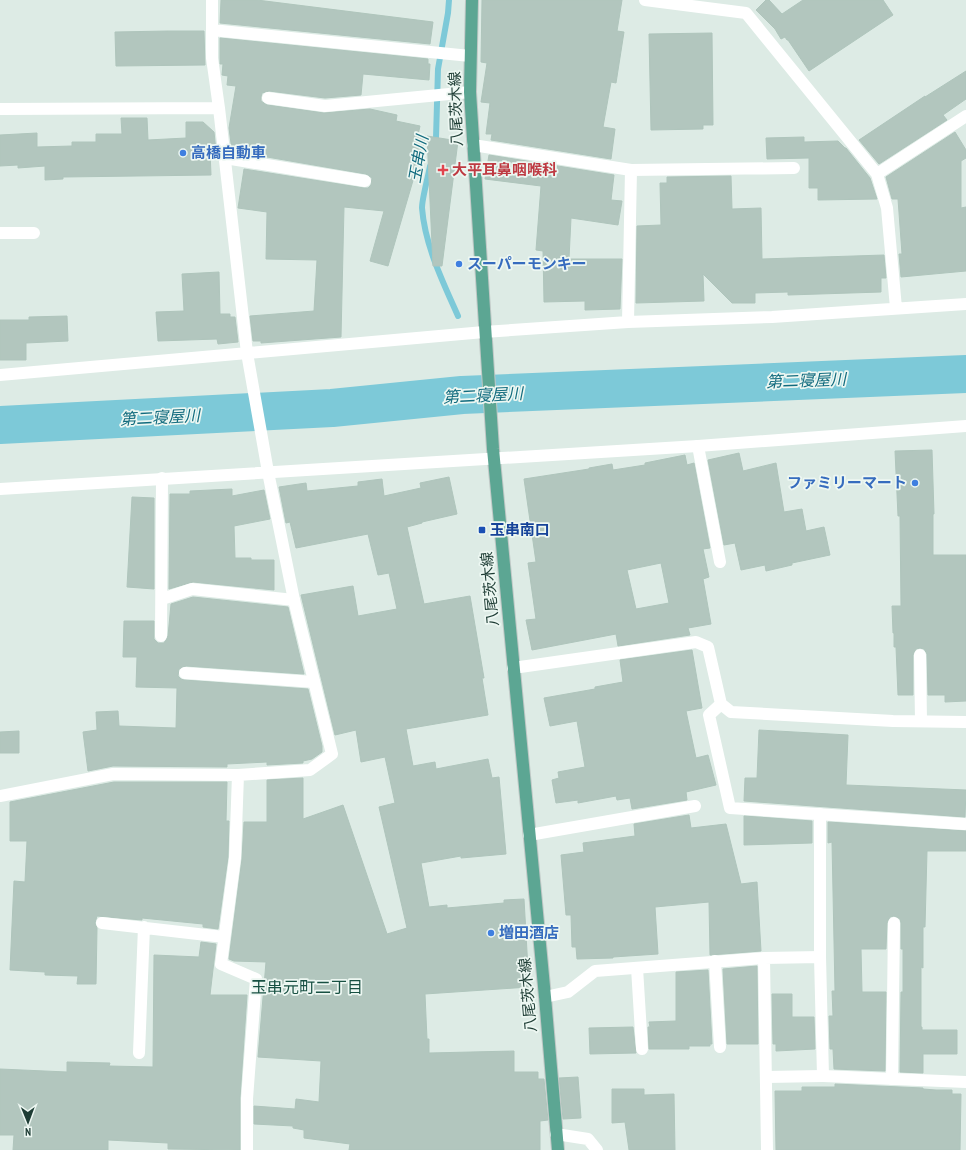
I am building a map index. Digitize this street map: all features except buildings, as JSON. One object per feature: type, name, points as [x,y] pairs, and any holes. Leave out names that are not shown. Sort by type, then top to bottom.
[{"type":"main road","name":"八尾茨木線","points":[[472,0],[470,92],[493,454],[545,997],[558,1150]]},
{"type":"street","points":[[0,796],[113,774],[238,775],[310,770],[332,754],[294,600],[268,472],[247,353],[212,58],[212,0]]},
{"type":"street","points":[[645,0],[746,13],[877,174],[887,208],[896,308]]},
{"type":"street","points":[[212,30],[470,56]]},
{"type":"street","points":[[268,98],[325,106],[470,92]]},
{"type":"street","points":[[0,109],[219,108]]},
{"type":"street","points":[[877,174],[966,116]]},
{"type":"street","points":[[473,145],[631,170],[794,168]]},
{"type":"street","points":[[224,158],[365,181]]},
{"type":"street","points":[[628,322],[631,170]]},
{"type":"street","points":[[0,232],[34,232]]},
{"type":"street","points":[[0,375],[247,353],[485,337],[628,322],[772,317],[966,304]]},
{"type":"street","points":[[0,489],[268,472],[493,454],[698,446],[966,426]]},
{"type":"street","points":[[698,446],[720,562]]},
{"type":"street","points":[[161,636],[162,478]]},
{"type":"street","points":[[162,599],[192,589],[294,600]]},
{"type":"street","points":[[513,668],[696,642],[708,647],[722,704],[731,712],[966,722]]},
{"type":"street","points":[[920,655],[921,721]]},
{"type":"street","points":[[185,673],[314,682]]},
{"type":"street","points":[[722,704],[709,715],[730,808],[964,824]]},
{"type":"street","points":[[238,775],[235,858],[221,964],[256,979],[247,1099],[247,1150]]},
{"type":"street","points":[[529,835],[695,806]]},
{"type":"street","points":[[820,814],[820,957],[823,1076]]},
{"type":"street","points":[[102,922],[224,937]]},
{"type":"street","points":[[892,1079],[894,923]]},
{"type":"street","points":[[139,1053],[144,928]]},
{"type":"street","points":[[545,997],[568,992],[595,972],[715,961],[820,957]]},
{"type":"street","points":[[764,958],[767,1150]]},
{"type":"street","points":[[715,961],[720,1047]]},
{"type":"street","points":[[637,968],[642,1048]]},
{"type":"street","points":[[766,1077],[823,1076],[966,1082]]},
{"type":"street","points":[[556,1134],[588,1139],[597,1150]]},
{"type":"waterway","name":"玉串川","points":[[434,145],[436,138],[438,69],[449,0]]},
{"type":"waterway","name":"玉串川","points":[[430,166],[422,204],[424,222],[436,264],[458,316]]},
{"type":"waterway","name":"第二寝屋川","points":[[0,425],[332,408],[462,395],[966,374]]},
{"type":"place","name":"高橋自動車","points":[[183,153]]},
{"type":"place","name":"大平耳鼻咽喉科","points":[[443,170]]},
{"type":"place","name":"スーパーモンキー","points":[[459,264]]},
{"type":"place","name":"ファミリーマート","points":[[915,483]]},
{"type":"place","name":"玉串南口","points":[[482,530]]},
{"type":"place","name":"増田酒店","points":[[491,933]]},
{"type":"district","name":"玉串元町二丁目","points":[[307,987]]}]
